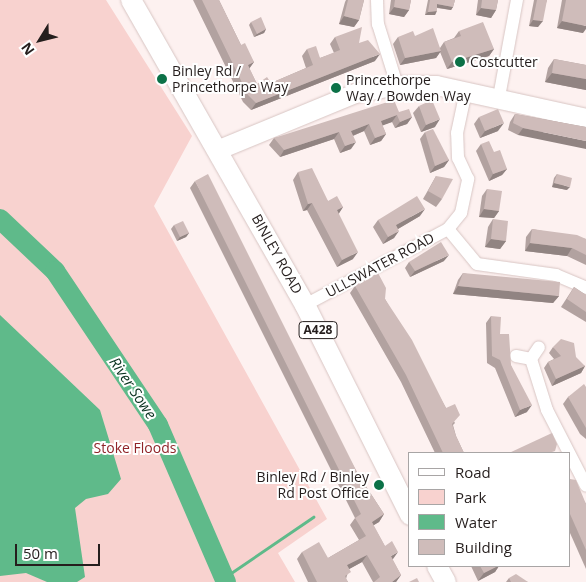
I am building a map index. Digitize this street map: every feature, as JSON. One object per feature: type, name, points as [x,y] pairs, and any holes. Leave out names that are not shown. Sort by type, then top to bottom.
[{"type":"main road","name":"BINLEY ROAD","points":[[131,0],[219,148],[305,305],[408,511]]},
{"type":"main road","points":[[438,567],[446,582]]},
{"type":"street","points":[[377,0],[378,24],[397,85]]},
{"type":"street","points":[[499,97],[517,0]]},
{"type":"street","points":[[219,148],[355,93],[397,85],[466,91],[586,118]]},
{"type":"street","points":[[448,229],[461,213],[466,196],[468,179],[458,158],[457,133],[466,91]]},
{"type":"street","name":"ULLSWATER ROAD","points":[[305,305],[448,229],[478,264],[556,276],[586,288]]},
{"type":"street","points":[[538,347],[531,359],[547,410],[566,452]]},
{"type":"street","points":[[516,356],[531,359]]},
{"type":"street","points":[[574,470],[586,486]]},
{"type":"green space","name":"Stoke Floods","points":[[0,0],[106,0],[192,136],[154,206],[327,519],[278,553],[295,582],[0,582]]},
{"type":"water","points":[[0,315],[100,410],[121,479],[108,494],[86,499],[75,508],[85,577],[77,582],[47,582],[26,573],[0,576]]},
{"type":"building","points":[[202,0],[219,0],[241,45],[245,43],[254,62],[248,65],[257,84],[267,77],[271,83],[313,65],[307,49],[316,46],[320,58],[340,50],[335,37],[362,27],[359,43],[368,40],[380,54],[256,103],[248,95]]},
{"type":"building","points":[[348,0],[364,0],[359,20],[344,16]]},
{"type":"building","points":[[395,0],[411,0],[409,10],[394,7]]},
{"type":"building","points":[[430,0],[455,0],[453,7],[437,4],[437,11],[428,12]]},
{"type":"building","points":[[482,0],[498,0],[496,10],[481,8]]},
{"type":"building","points":[[537,0],[547,0],[543,21],[533,20]]},
{"type":"building","points":[[566,0],[586,0],[586,26],[562,21]]},
{"type":"building","points":[[261,17],[266,29],[257,34],[251,22]]},
{"type":"building","points":[[483,22],[494,49],[452,62],[444,42],[461,36],[459,31]]},
{"type":"building","points":[[433,28],[441,51],[405,58],[398,37],[413,31],[415,36]]},
{"type":"building","points":[[554,59],[586,65],[586,79],[552,73]]},
{"type":"building","points":[[394,100],[399,112],[409,109],[412,117],[400,122],[397,115],[381,121],[386,134],[375,138],[369,124],[351,131],[356,142],[345,146],[339,132],[284,150],[274,138]]},
{"type":"building","points":[[432,100],[440,119],[426,125],[419,106]]},
{"type":"building","points":[[498,109],[504,123],[485,131],[479,117]]},
{"type":"building","points":[[515,114],[586,127],[586,141],[523,128],[513,123]]},
{"type":"building","points":[[433,129],[449,160],[435,166],[425,132]]},
{"type":"building","points":[[489,141],[494,152],[500,150],[507,169],[493,174],[481,144]]},
{"type":"building","points":[[312,168],[328,201],[337,196],[343,207],[337,210],[358,252],[342,260],[312,203],[308,204],[298,172]]},
{"type":"building","points":[[208,174],[358,474],[384,514],[372,522],[385,546],[392,541],[398,552],[391,556],[401,575],[392,582],[374,582],[380,577],[367,555],[347,565],[351,572],[345,576],[348,582],[317,582],[302,552],[319,542],[328,558],[366,536],[355,518],[361,514],[195,181]]},
{"type":"building","points":[[557,174],[572,178],[570,187],[554,183]]},
{"type":"building","points":[[436,176],[453,179],[442,199],[428,191]]},
{"type":"building","points":[[487,189],[502,191],[499,211],[484,209]]},
{"type":"building","points":[[417,196],[425,209],[396,225],[399,231],[388,237],[378,220]]},
{"type":"building","points":[[493,219],[508,221],[506,241],[491,239]]},
{"type":"building","points":[[183,221],[189,233],[180,237],[174,225]]},
{"type":"building","points":[[532,229],[577,235],[586,239],[586,255],[572,248],[530,243]]},
{"type":"building","points":[[441,242],[449,255],[415,271],[409,262]]},
{"type":"building","points":[[378,273],[386,288],[385,299],[412,340],[446,408],[455,404],[460,415],[452,424],[464,452],[443,452],[406,375],[355,286]]},
{"type":"building","points":[[463,273],[560,282],[559,296],[458,286]]},
{"type":"building","points":[[574,287],[586,295],[586,312],[567,299]]},
{"type":"building","points":[[491,316],[501,317],[500,334],[509,334],[511,365],[532,405],[520,410],[500,360],[492,356]]},
{"type":"building","points":[[561,339],[574,343],[576,357],[585,366],[556,379],[548,362],[561,356],[553,347]]},
{"type":"building","points":[[584,384],[586,387],[586,428],[568,397]]},
{"type":"building","points":[[552,433],[557,444],[555,451],[552,452],[511,452]]},
{"type":"building","points":[[571,479],[576,480],[586,504],[586,550],[571,516]]},
{"type":"building","points":[[481,567],[496,567],[484,573]]},
{"type":"building","points":[[516,574],[528,582],[511,582],[509,578]]},
{"type":"building","points":[[417,578],[419,582],[409,582]]},
{"type":"waterway","name":"River Sowe","points":[[0,219],[55,271],[158,425],[226,582]]},
{"type":"waterway","points":[[225,577],[313,517]]},
{"type":"place","name":"Costcutter","points":[[460,62]]},
{"type":"place","name":"Binley Rd / Princethorpe Way","points":[[162,79]]},
{"type":"place","name":"Princethorpe Way / Bowden Way","points":[[336,88]]},
{"type":"place","name":"Binley Rd / Binley Rd Post Office","points":[[379,485]]}]
